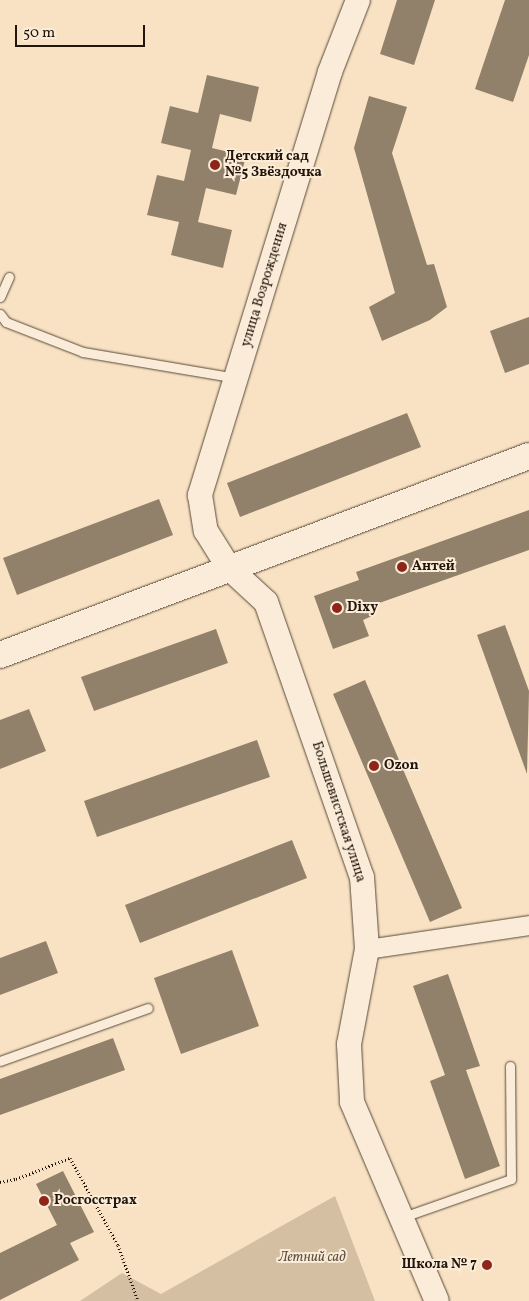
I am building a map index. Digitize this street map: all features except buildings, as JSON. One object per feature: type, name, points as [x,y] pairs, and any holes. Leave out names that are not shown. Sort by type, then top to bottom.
[{"type":"main road","points":[[0,655],[529,456]]},
{"type":"street","name":"улица Возрождения","points":[[228,568],[206,531],[200,495],[330,72],[358,0]]},
{"type":"street","name":"Большевистская улица","points":[[228,568],[266,602],[362,877],[367,949],[350,1044],[352,1102],[437,1301]]},
{"type":"street","points":[[367,949],[529,925]]},
{"type":"lane","points":[[0,297],[9,278]]},
{"type":"lane","points":[[0,314],[6,322],[83,352],[236,378]]},
{"type":"lane","points":[[0,1061],[148,1008]]},
{"type":"lane","points":[[401,1217],[511,1179],[510,1066]]},
{"type":"path","points":[[0,1182],[16,1180],[70,1158],[118,1245],[138,1301]]},
{"type":"green space","name":"Летний сад","points":[[335,1196],[375,1301],[80,1301],[122,1273],[161,1294]]},
{"type":"place","name":"Детский сад №5 Звёздочка","points":[[215,165]]},
{"type":"place","name":"Антей","points":[[402,567]]},
{"type":"place","name":"Dixy","points":[[337,608]]},
{"type":"place","name":"Ozon","points":[[374,766]]},
{"type":"place","name":"Росгосстрах","points":[[44,1201]]},
{"type":"place","name":"Школа № 7","points":[[487,1265]]}]
